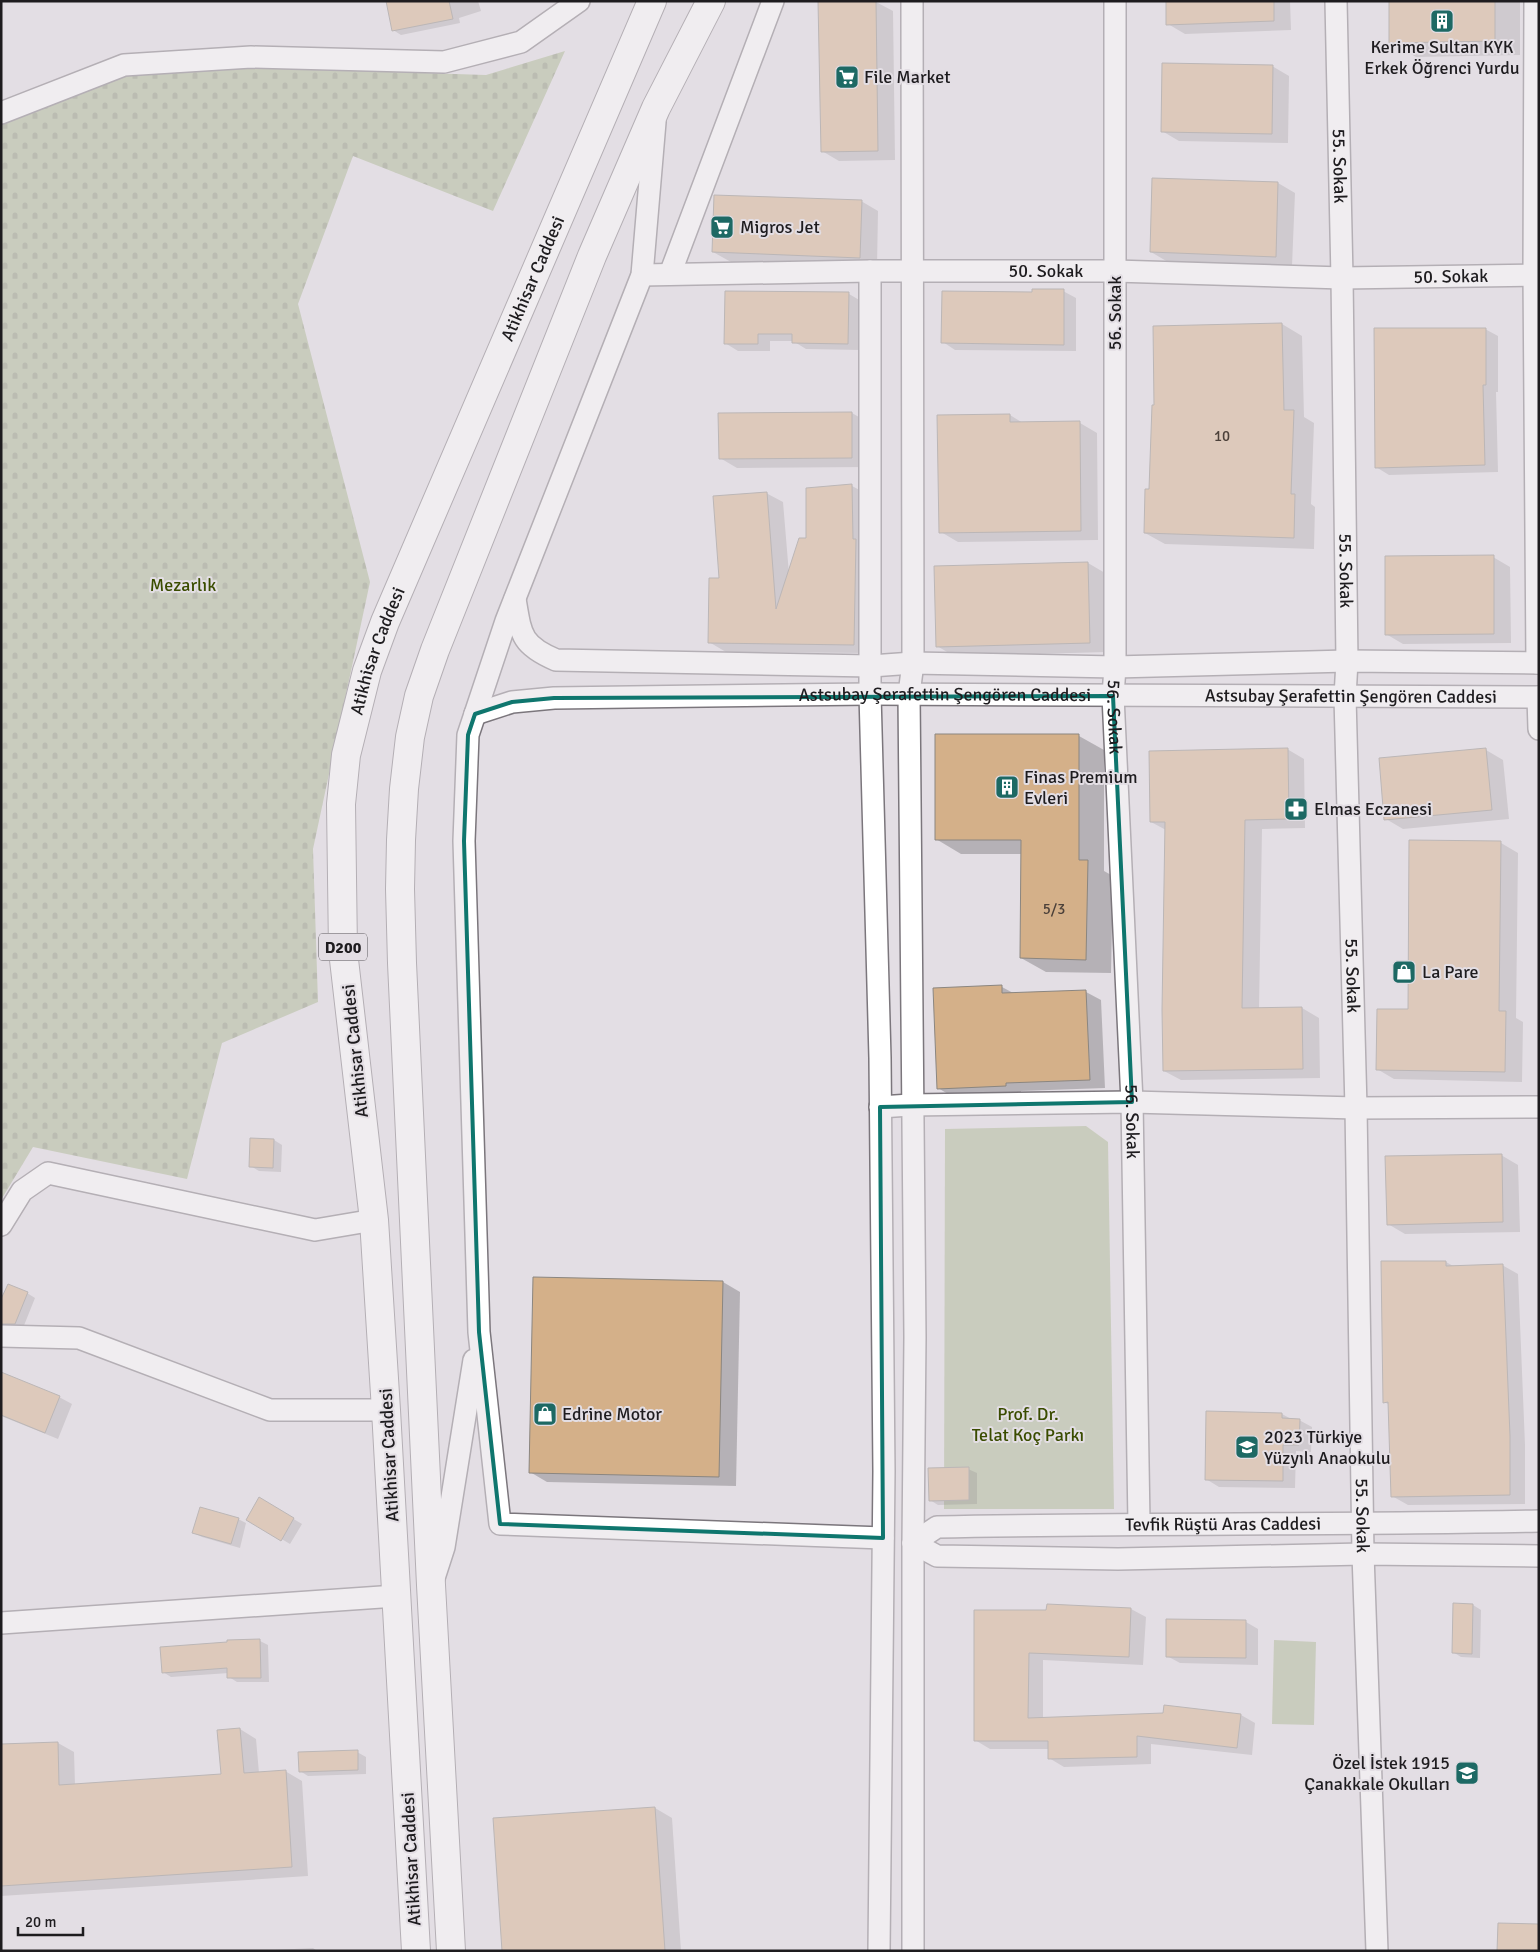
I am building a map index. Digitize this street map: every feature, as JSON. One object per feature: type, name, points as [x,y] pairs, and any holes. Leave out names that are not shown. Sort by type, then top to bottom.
[{"type":"highway","name":"Atikhisar Caddesi","points":[[416,1951],[374,1220],[343,951],[341,804],[346,756],[367,671],[385,622],[652,1]]},
{"type":"highway","name":"Atikhisar Caddesi","points":[[451,1951],[431,1585],[401,935],[401,840],[410,737],[419,696],[459,588],[592,256],[656,108],[711,1]]},
{"type":"street","points":[[1,112],[124,65],[251,57],[444,62],[521,42],[579,1]]},
{"type":"street","points":[[670,274],[772,1]]},
{"type":"street","points":[[912,1],[913,663],[909,694],[915,1337],[913,1951]]},
{"type":"street","name":"56. Sokak","points":[[1115,1],[1115,667],[1112,696],[1132,1102],[1139,1524]]},
{"type":"street","name":"55. Sokak","points":[[1336,1],[1342,278],[1345,696],[1356,1108],[1362,1554],[1377,1951]]},
{"type":"street","points":[[1536,1],[1538,663]]},
{"type":"street","points":[[656,108],[642,275],[515,599],[468,735],[464,841],[478,1332],[500,1524],[883,1538]]},
{"type":"street","points":[[870,271],[870,694],[880,1058],[883,1538],[879,1951]]},
{"type":"street","name":"50. Sokak","points":[[642,275],[870,271],[1115,272],[1342,278],[1536,275]]},
{"type":"street","name":"Astsubay Şerafettin Şengören Caddesi","points":[[515,599],[524,638],[537,652],[556,660],[871,666],[913,663],[1115,667],[1346,661],[1538,663]]},
{"type":"street","name":"Astsubay Şerafettin Şengören Caddesi","points":[[475,714],[512,702],[554,698],[870,694],[1538,697]]},
{"type":"street","points":[[1538,697],[1539,729]]},
{"type":"street","points":[[880,1107],[1132,1102],[1356,1108],[1539,1107]]},
{"type":"street","points":[[1,1225],[22,1190],[48,1173],[315,1230],[374,1220]]},
{"type":"street","points":[[431,1585],[444,1547],[478,1332]]},
{"type":"street","points":[[1,1336],[79,1338],[270,1410],[386,1410]]},
{"type":"street","name":"Tevfik Rüştü Aras Caddesi","points":[[913,1543],[937,1527],[1139,1524],[1362,1525],[1539,1521]]},
{"type":"street","points":[[913,1543],[937,1556],[1118,1559],[1362,1554],[1539,1556]]},
{"type":"street","points":[[1,1623],[396,1596]]},
{"type":"highlighted area","points":[[1113,696],[1132,1102],[880,1107],[883,1538],[500,1524],[479,1332],[464,841],[468,735],[475,714],[512,702],[554,698]]},
{"type":"green space","name":"Mezarlık","points":[[565,51],[493,211],[353,156],[298,304],[370,582],[313,849],[318,1002],[222,1043],[187,1179],[33,1147],[1,1200],[1,119],[112,75],[176,65],[486,75]]},
{"type":"green space","name":"Prof. Dr. Telat Koç Parkı","points":[[1086,1126],[1108,1142],[1114,1509],[944,1509],[945,1129]]},
{"type":"green space","points":[[1274,1640],[1316,1642],[1314,1725],[1272,1724]]},
{"type":"building","points":[[386,1],[449,1],[453,19],[392,31]]},
{"type":"building","points":[[818,1],[876,1],[878,151],[821,152]]},
{"type":"building","points":[[1166,1],[1274,1],[1274,21],[1166,25]]},
{"type":"building","name":"Kerime Sultan KYK Erkek Öğrenci Yurdu","points":[[1389,1],[1495,1],[1495,41],[1389,43]]},
{"type":"building","points":[[1162,63],[1273,65],[1272,134],[1161,132]]},
{"type":"building","points":[[1152,178],[1278,182],[1276,257],[1150,252]]},
{"type":"building","points":[[714,195],[862,200],[860,258],[712,252]]},
{"type":"building","points":[[1032,289],[1064,289],[1064,345],[941,343],[942,291],[1032,292]]},
{"type":"building","points":[[725,291],[849,292],[848,344],[792,343],[792,334],[758,334],[758,344],[724,344]]},
{"type":"building","points":[[1282,323],[1284,410],[1294,410],[1291,494],[1295,494],[1294,538],[1144,533],[1145,489],[1149,489],[1152,405],[1154,405],[1153,326]]},
{"type":"building","points":[[1374,328],[1486,328],[1486,385],[1483,385],[1485,465],[1375,468]]},
{"type":"building","points":[[852,412],[852,458],[719,459],[718,413]]},
{"type":"building","points":[[1010,414],[1010,422],[1080,421],[1081,531],[939,533],[937,415]]},
{"type":"building","points":[[852,484],[853,539],[856,539],[854,645],[708,643],[709,578],[719,578],[713,496],[767,492],[776,609],[799,538],[806,538],[806,488]]},
{"type":"building","points":[[1494,555],[1494,634],[1385,635],[1385,556]]},
{"type":"building","points":[[1088,562],[1090,643],[936,647],[934,566]]},
{"type":"building","name":"Finas Premium Evleri","points":[[935,734],[1079,734],[1079,860],[1088,860],[1086,960],[1020,958],[1021,840],[935,840]]},
{"type":"building","points":[[1288,748],[1289,819],[1245,820],[1242,1008],[1302,1007],[1303,1069],[1163,1071],[1165,822],[1150,822],[1149,751]]},
{"type":"building","points":[[1486,748],[1492,810],[1384,820],[1379,758]]},
{"type":"building","points":[[1409,840],[1501,841],[1499,1011],[1506,1011],[1505,1072],[1376,1070],[1377,1009],[1408,1009]]},
{"type":"building","points":[[1002,985],[1002,993],[1086,990],[1090,1080],[1006,1083],[1006,1086],[937,1089],[933,988]]},
{"type":"building","points":[[250,1138],[274,1139],[273,1168],[249,1167]]},
{"type":"building","points":[[1502,1154],[1503,1222],[1387,1225],[1385,1156]]},
{"type":"building","points":[[1381,1261],[1446,1261],[1446,1266],[1503,1264],[1510,1436],[1510,1495],[1391,1497],[1388,1402],[1383,1403]]},
{"type":"building","points":[[533,1277],[723,1281],[719,1477],[529,1473]]},
{"type":"building","points":[[8,1284],[28,1292],[15,1324],[1,1324],[1,1299]]},
{"type":"building","points":[[1,1372],[60,1396],[45,1433],[1,1415]]},
{"type":"building","points":[[1206,1411],[1282,1413],[1282,1418],[1300,1419],[1299,1445],[1283,1445],[1283,1481],[1205,1480]]},
{"type":"building","points":[[969,1467],[969,1500],[929,1501],[928,1468]]},
{"type":"building","points":[[259,1497],[294,1518],[281,1541],[246,1520]]},
{"type":"building","points":[[200,1507],[239,1518],[231,1544],[192,1533]]},
{"type":"building","points":[[1453,1603],[1473,1604],[1472,1654],[1452,1653]]},
{"type":"building","points":[[1047,1604],[1131,1608],[1129,1657],[1029,1653],[1028,1718],[1163,1713],[1164,1705],[1241,1714],[1237,1748],[1137,1736],[1137,1757],[1048,1759],[1048,1741],[974,1741],[974,1610],[1046,1610]]},
{"type":"building","points":[[1166,1619],[1246,1620],[1246,1658],[1166,1657]]},
{"type":"building","points":[[260,1639],[261,1678],[227,1678],[227,1668],[162,1673],[160,1647],[227,1642],[227,1640]]},
{"type":"building","points":[[240,1728],[244,1773],[286,1770],[292,1867],[1,1886],[1,1744],[58,1742],[59,1785],[221,1774],[217,1730]]},
{"type":"building","points":[[358,1750],[358,1770],[299,1772],[298,1752]]},
{"type":"building","points":[[655,1807],[665,1951],[502,1951],[493,1818]]},
{"type":"building","points":[[1498,1923],[1539,1924],[1539,1951],[1497,1951]]},
{"type":"place","name":"Kerime Sultan KYK Erkek Öğrenci Yurdu","points":[[1442,21]]},
{"type":"place","name":"File Market","points":[[847,77]]},
{"type":"place","name":"Migros Jet","points":[[722,227]]},
{"type":"place","name":"Finas Premium Evleri","points":[[1007,787]]},
{"type":"place","name":"Elmas Eczanesi","points":[[1296,809]]},
{"type":"place","name":"La Pare","points":[[1404,972]]},
{"type":"place","name":"Edrine Motor","points":[[545,1414]]},
{"type":"place","name":"2023 Türkiye Yüzyılı Anaokulu","points":[[1247,1447]]},
{"type":"place","name":"Özel İstek 1915 Çanakkale Okulları","points":[[1467,1773]]}]
